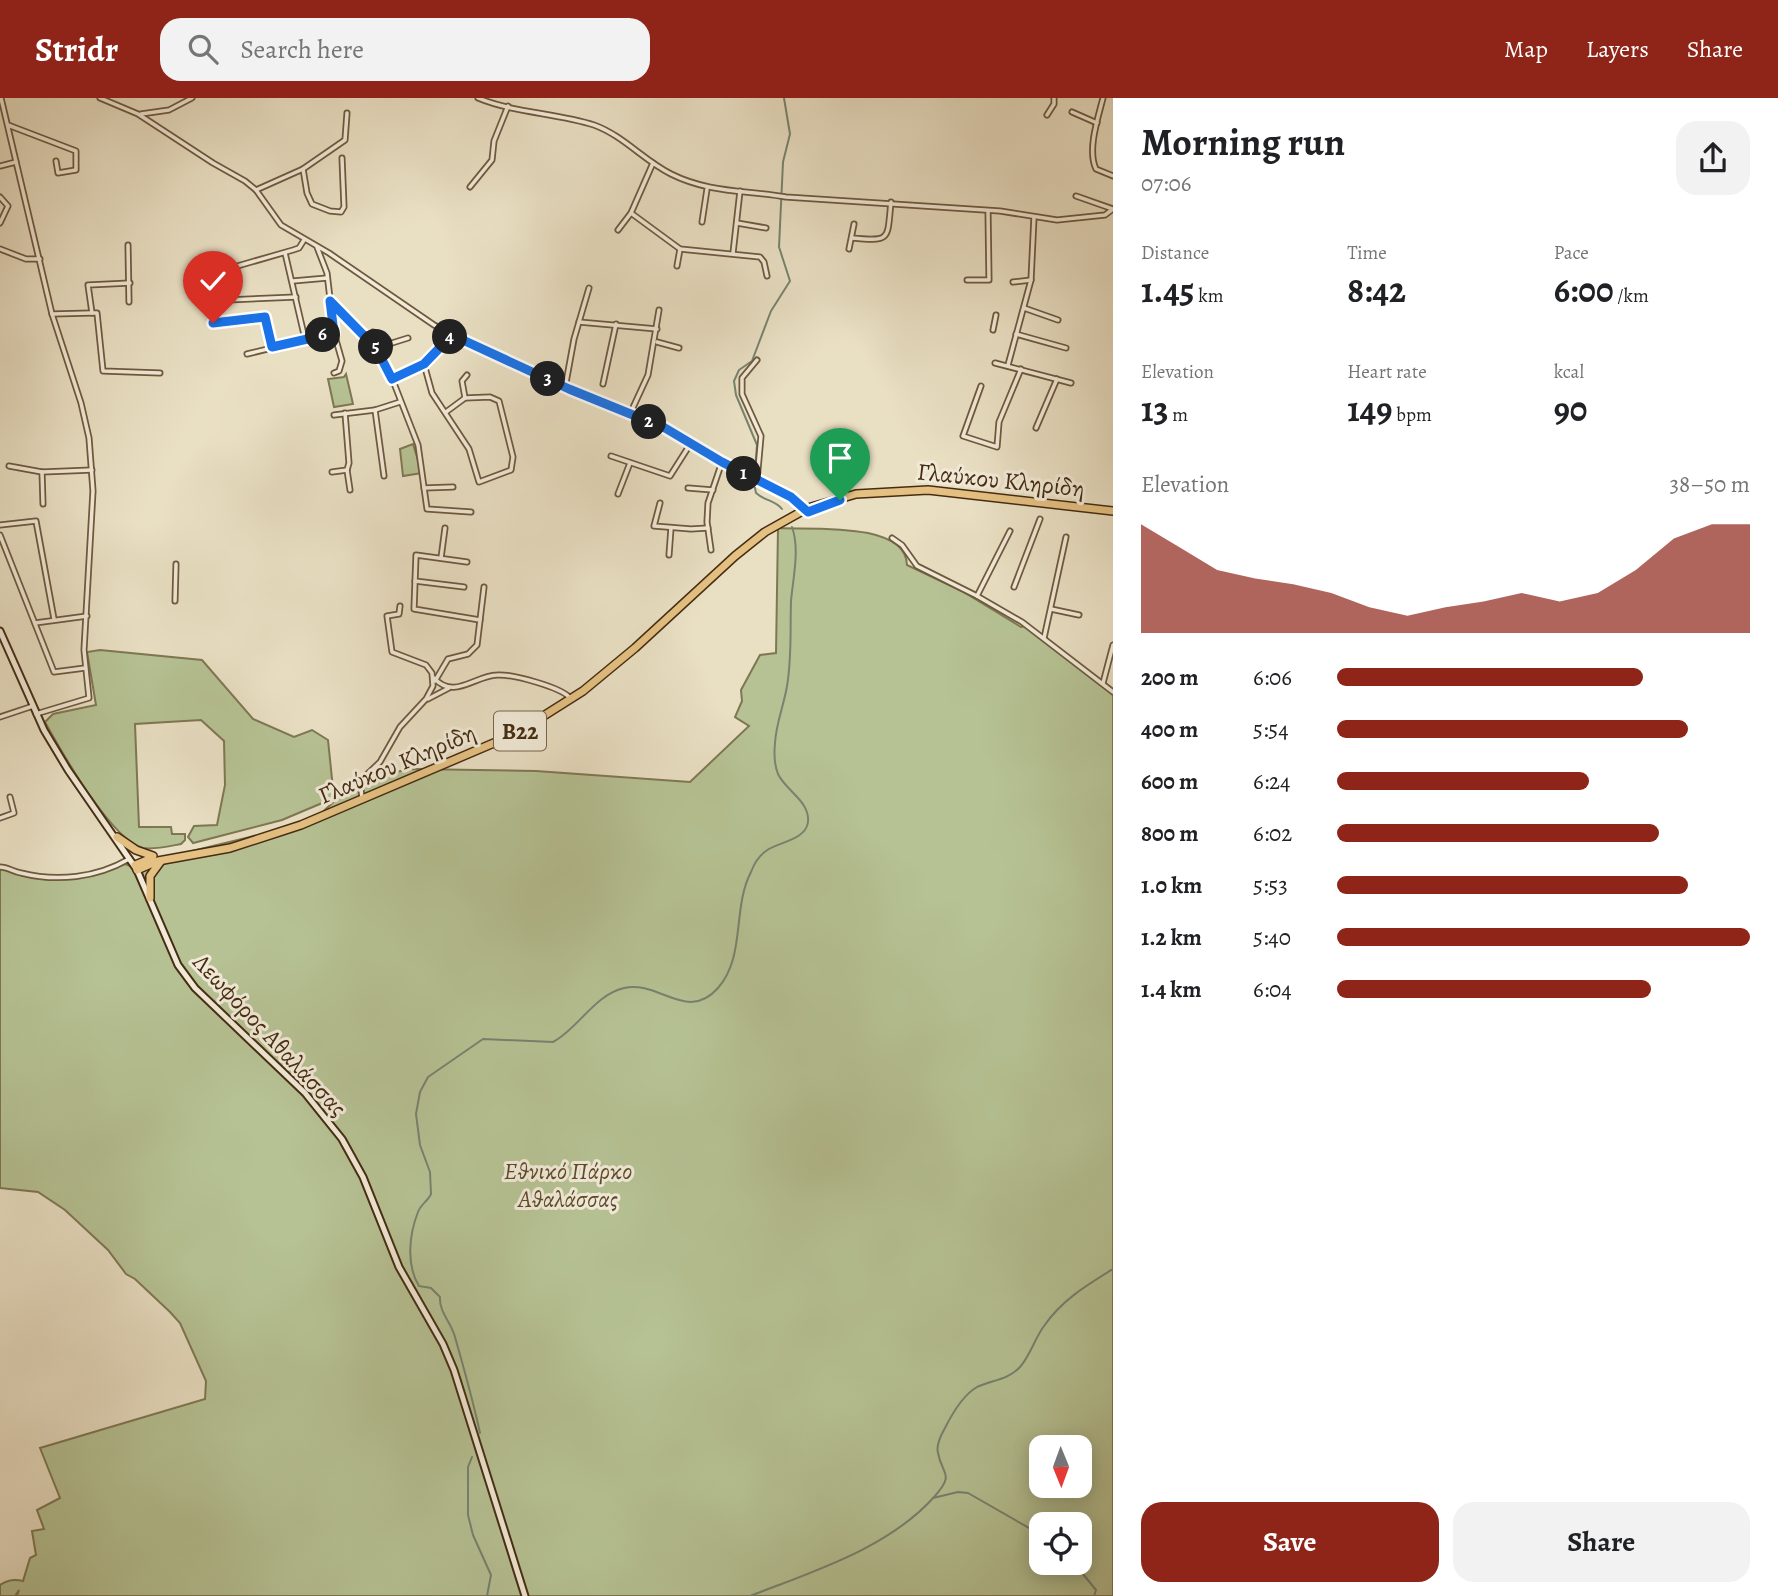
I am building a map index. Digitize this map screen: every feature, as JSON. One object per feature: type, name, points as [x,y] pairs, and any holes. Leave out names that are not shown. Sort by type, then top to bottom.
[{"type":"main road","name":"Γλαύκου Κληρίδη","points":[[134,864],[243,844],[301,825],[499,741],[571,699],[609,671],[751,543],[806,510],[885,491],[928,491],[1113,511]]},
{"type":"main road","name":"Λεωφόρος Αθαλάσσας","points":[[0,631],[36,714],[68,770],[134,864],[178,965],[195,988],[321,1109],[348,1149],[363,1177],[399,1267],[443,1344],[454,1370],[525,1596]]},
{"type":"main road","points":[[117,837],[145,854],[162,858]]},
{"type":"main road","points":[[150,898],[150,876],[162,858]]},
{"type":"street","points":[[1,98],[52,314],[81,403],[89,438],[92,470],[85,668],[89,698],[36,714]]},
{"type":"street","points":[[100,98],[138,114],[256,190],[281,225],[422,318],[565,388],[665,428],[722,462],[791,497],[806,510]]},
{"type":"street","points":[[138,114],[169,110],[192,98]]},
{"type":"street","points":[[478,98],[603,129],[623,139],[653,163],[707,189],[783,197],[891,202],[1065,220],[1107,214],[1113,209]]},
{"type":"street","points":[[1047,115],[1055,104],[1054,98]]},
{"type":"street","points":[[1103,98],[1097,123],[1094,164],[1098,171],[1113,176]]},
{"type":"street","points":[[470,187],[492,160],[494,141],[508,106]]},
{"type":"street","points":[[1072,112],[1097,123]]},
{"type":"street","points":[[256,190],[303,169],[345,140],[347,113]]},
{"type":"street","points":[[8,125],[76,151],[76,170],[58,173],[56,160]]},
{"type":"street","points":[[303,169],[307,193],[312,204],[341,212],[344,208],[342,158]]},
{"type":"street","points":[[0,166],[16,162]]},
{"type":"street","points":[[618,230],[631,213],[653,163]]},
{"type":"street","points":[[702,222],[707,189]]},
{"type":"street","points":[[733,253],[740,191]]},
{"type":"street","points":[[1076,196],[1113,209]]},
{"type":"street","points":[[0,197],[8,206],[0,223]]},
{"type":"street","points":[[852,239],[885,238],[888,233],[891,202]]},
{"type":"street","points":[[967,280],[989,280],[988,211]]},
{"type":"street","points":[[631,213],[680,249],[760,257],[767,276]]},
{"type":"street","points":[[1008,365],[1031,280],[1034,217]]},
{"type":"street","points":[[737,223],[766,228]]},
{"type":"street","points":[[849,249],[854,224]]},
{"type":"street","points":[[234,267],[299,248],[304,240]]},
{"type":"street","points":[[128,245],[130,302]]},
{"type":"street","points":[[317,247],[327,278],[334,333],[342,361],[339,371],[334,373]]},
{"type":"street","points":[[0,249],[26,258],[40,259]]},
{"type":"street","points":[[677,267],[680,249]]},
{"type":"street","points":[[285,253],[305,339]]},
{"type":"street","points":[[293,281],[327,278]]},
{"type":"street","points":[[1013,282],[1031,280]]},
{"type":"street","points":[[92,313],[88,285],[130,283]]},
{"type":"street","points":[[565,388],[589,288]]},
{"type":"street","points":[[204,301],[296,297]]},
{"type":"street","points":[[330,301],[376,348]]},
{"type":"street","points":[[1023,307],[1059,320]]},
{"type":"street","points":[[629,414],[648,375],[656,342],[659,310]]},
{"type":"street","points":[[52,314],[97,313],[103,371],[160,373]]},
{"type":"street","points":[[993,330],[996,315]]},
{"type":"street","points":[[213,323],[265,317],[272,347]]},
{"type":"street","points":[[579,322],[658,330]]},
{"type":"street","points":[[603,384],[616,324]]},
{"type":"street","points":[[373,332],[376,348],[392,379],[418,445],[427,509],[471,512]]},
{"type":"street","points":[[247,354],[334,333]]},
{"type":"street","points":[[1016,334],[1066,348]]},
{"type":"street","points":[[392,379],[424,364],[452,335]]},
{"type":"street","points":[[376,348],[408,338]]},
{"type":"street","points":[[656,342],[679,348]]},
{"type":"street","points":[[757,360],[742,378],[742,394],[761,436],[757,480]]},
{"type":"street","points":[[995,363],[1071,383]]},
{"type":"street","points":[[424,364],[432,393],[469,449],[479,482],[510,470],[513,457],[499,401],[490,397],[465,398],[446,412]]},
{"type":"street","points":[[981,386],[963,436],[997,447],[999,422],[1021,369]]},
{"type":"street","points":[[465,398],[462,381],[467,375]]},
{"type":"street","points":[[1036,428],[1056,379]]},
{"type":"street","points":[[334,415],[374,410],[400,402]]},
{"type":"street","points":[[374,410],[384,476]]},
{"type":"street","points":[[345,413],[350,490]]},
{"type":"street","points":[[611,456],[670,476],[691,443]]},
{"type":"street","points":[[711,550],[708,503],[722,462]]},
{"type":"street","points":[[618,494],[630,463]]},
{"type":"street","points":[[9,466],[42,472],[92,470]]},
{"type":"street","points":[[332,472],[347,470]]},
{"type":"street","points":[[42,472],[43,504]]},
{"type":"street","points":[[424,488],[453,487]]},
{"type":"street","points":[[688,488],[713,490]]},
{"type":"street","points":[[660,503],[654,526],[708,527]]},
{"type":"street","points":[[1014,587],[1040,519]]},
{"type":"street","points":[[0,525],[36,521],[54,619]]},
{"type":"street","points":[[442,558],[445,528]]},
{"type":"street","points":[[669,555],[671,528]]},
{"type":"street","points":[[977,596],[1010,531]]},
{"type":"street","points":[[0,535],[54,672],[85,668]]},
{"type":"street","points":[[1044,638],[1066,537]]},
{"type":"street","points":[[892,538],[902,545],[917,566],[977,596],[1044,638],[1113,692]]},
{"type":"street","points":[[467,562],[416,555],[414,609],[480,620]]},
{"type":"street","points":[[175,601],[176,564]]},
{"type":"street","points":[[415,581],[464,587]]},
{"type":"street","points":[[363,800],[360,781],[380,762],[400,727],[423,702],[448,659],[474,650],[484,587]]},
{"type":"street","points":[[400,606],[399,614],[387,617],[392,652],[426,665],[435,678],[451,688]]},
{"type":"street","points":[[1051,609],[1079,615]]},
{"type":"street","points":[[35,623],[87,616]]},
{"type":"street","points":[[1103,684],[1113,645]]},
{"type":"street","points":[[423,702],[451,688],[500,675],[561,690],[571,699]]},
{"type":"street","points":[[0,717],[33,706]]},
{"type":"street","points":[[0,818],[14,813],[10,797]]},
{"type":"street","points":[[0,867],[18,873],[69,877],[134,864]]},
{"type":"green space","points":[[346,374],[353,404],[334,407],[328,379],[344,377]]},
{"type":"green space","points":[[413,444],[422,473],[403,476],[400,449]]},
{"type":"green space","name":"Εθνικό Πάρκο Αθαλάσσας","points":[[778,528],[854,531],[874,534],[891,541],[902,551],[907,565],[962,591],[1021,627],[1025,626],[1113,694],[1113,1596],[17,1596],[19,1590],[15,1596],[0,1596],[0,1585],[11,1580],[23,1581],[30,1558],[36,1555],[32,1531],[44,1529],[37,1510],[60,1498],[40,1448],[205,1399],[206,1381],[180,1323],[135,1279],[126,1274],[108,1250],[65,1210],[38,1192],[0,1188],[0,868],[48,877],[93,875],[125,864],[130,866],[312,822],[359,778],[413,769],[536,771],[690,782],[749,726],[735,717],[742,701],[741,690],[760,655],[776,653]]},
{"type":"green space","points":[[100,650],[202,660],[253,719],[294,737],[312,730],[328,740],[334,798],[282,820],[193,843],[188,837],[194,826],[217,825],[225,785],[224,741],[201,720],[135,724],[139,827],[171,827],[172,834],[185,834],[185,840],[181,844],[152,848],[143,848],[131,842],[88,793],[45,722],[53,714],[96,705],[87,652]]},
{"type":"waterway","points":[[782,509],[756,493],[754,483],[757,445],[736,395],[734,381],[739,370],[752,361],[771,311],[790,281],[779,247],[783,162],[790,134],[784,98]]},
{"type":"waterway","points":[[480,1433],[455,1337],[441,1307],[440,1297],[431,1288],[419,1286],[412,1269],[410,1250],[415,1221],[419,1209],[431,1194],[430,1172],[420,1145],[416,1114],[420,1092],[428,1077],[483,1039],[553,1042],[613,992],[637,987],[695,1002],[706,998],[718,988],[727,975],[736,947],[745,886],[754,866],[766,851],[802,833],[808,822],[805,808],[778,774],[775,758],[778,721],[790,664],[791,601],[796,554],[792,527]]},
{"type":"waterway","points":[[750,1596],[849,1556],[896,1530],[916,1514],[944,1483],[946,1478],[938,1444],[963,1400],[977,1387],[1005,1377],[1020,1367],[1044,1326],[1059,1308],[1084,1287],[1113,1269]]},
{"type":"waterway","points":[[472,1457],[468,1467],[468,1515],[473,1535],[491,1575],[487,1596]]},
{"type":"waterway","points":[[933,1498],[958,1492],[968,1493],[1029,1528]]},
{"type":"waterway","points":[[1084,1575],[1096,1590],[1094,1596]]},
{"type":"route","points":[[213,323],[265,317],[272,347],[334,333],[330,301],[376,348],[392,379],[424,364],[452,335],[569,389],[665,428],[722,462],[791,497],[808,512],[840,500]]}]
